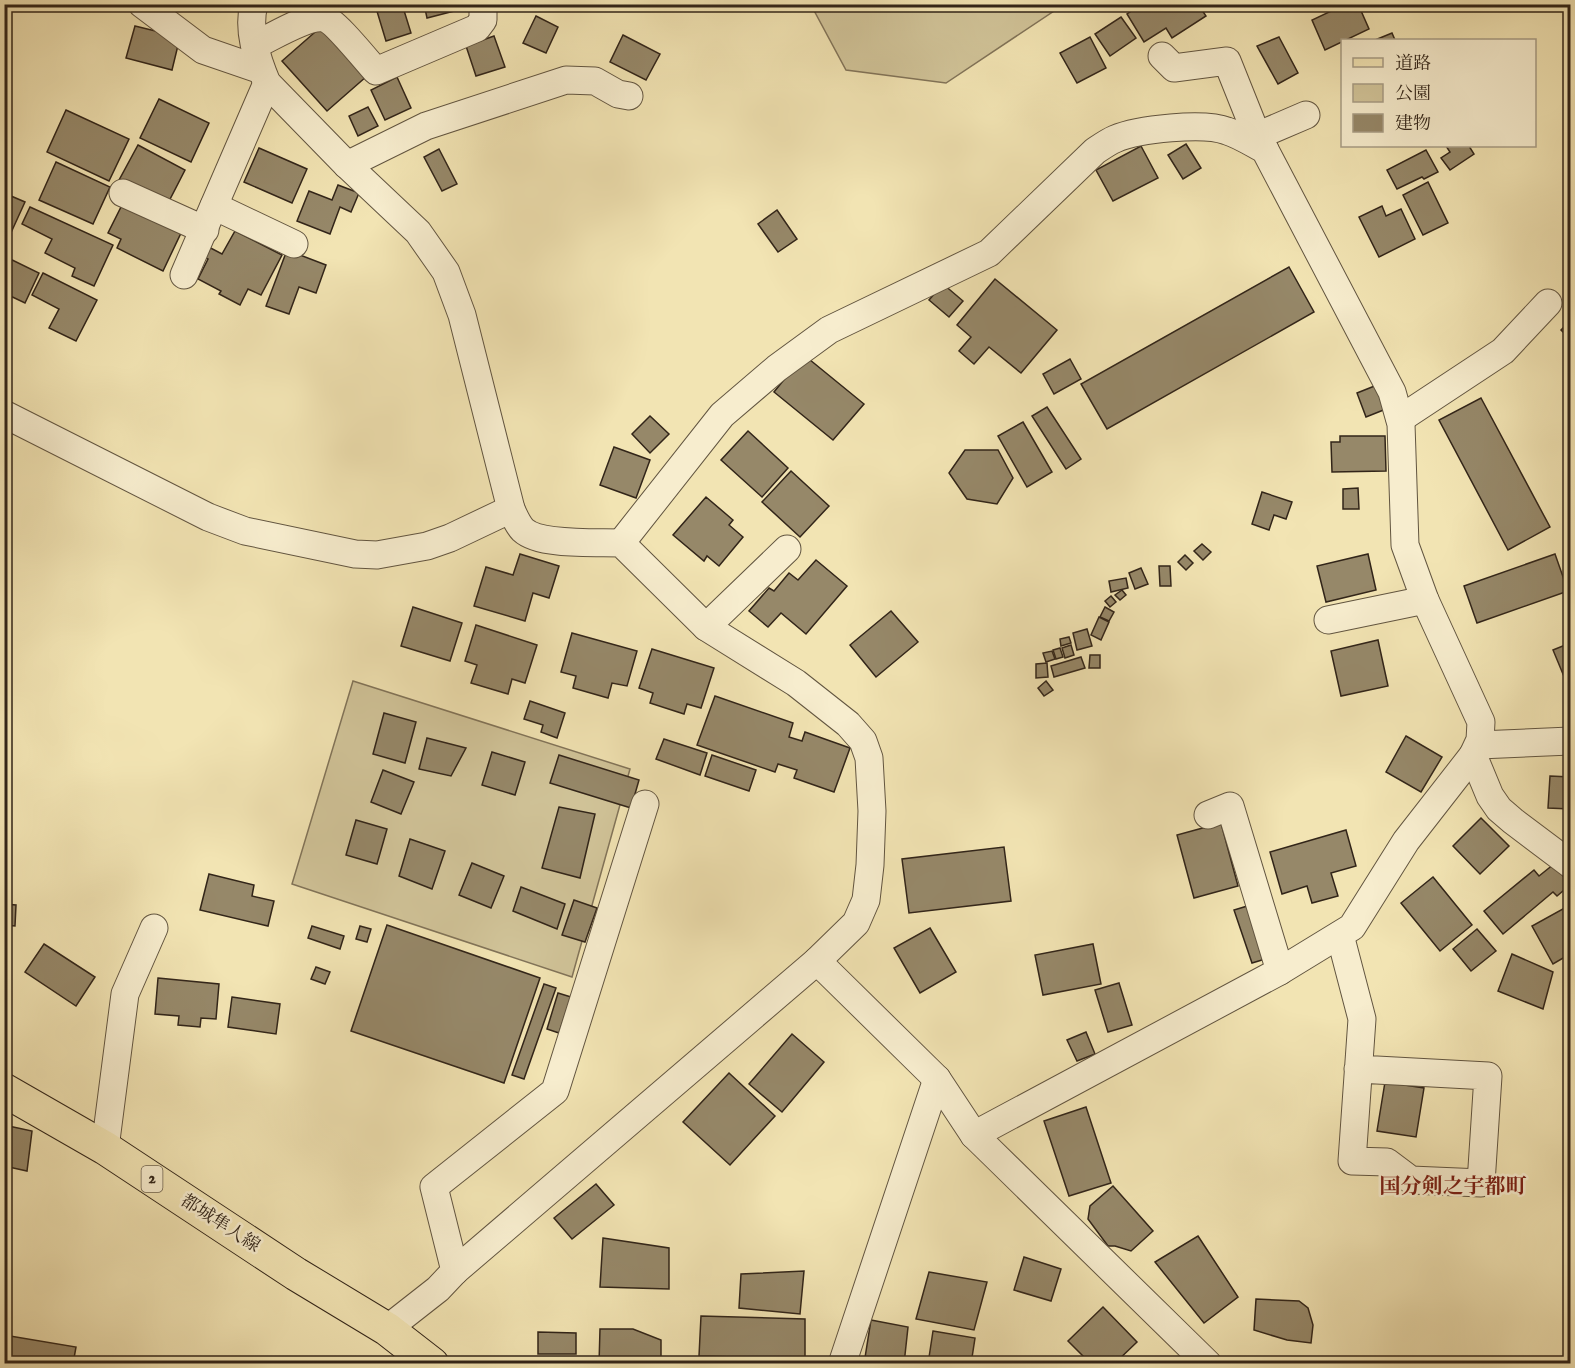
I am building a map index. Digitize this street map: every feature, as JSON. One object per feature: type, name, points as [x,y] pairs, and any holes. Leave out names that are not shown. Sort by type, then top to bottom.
[{"type":"main road","name":"都城隼人線","points":[[4,1090],[105,1148],[296,1274],[387,1329],[432,1364]]},
{"type":"street","points":[[142,4],[203,50],[261,66]]},
{"type":"street","points":[[254,4],[251,24],[261,66],[347,165],[418,232],[446,272],[462,315],[511,509],[522,529],[533,536],[546,539],[621,543],[706,627],[796,683],[848,724],[859,735],[866,748],[871,772],[870,866],[866,900],[856,923],[817,961],[455,1271],[438,1289],[387,1329]]},
{"type":"street","points":[[184,275],[209,218],[261,66],[310,19],[324,18],[376,71],[477,28],[483,20],[483,4]]},
{"type":"street","points":[[974,1135],[1281,971],[1352,927],[1406,841],[1476,750],[1482,722],[1425,600],[1406,545],[1400,419],[1392,392],[1261,143],[1227,61],[1174,68],[1162,56]]},
{"type":"street","points":[[347,165],[426,126],[566,80],[595,81],[618,94],[629,96]]},
{"type":"street","points":[[1261,143],[1306,115]]},
{"type":"street","points":[[621,543],[722,415],[768,375],[829,330],[989,253],[1095,151],[1114,139],[1141,132],[1207,127],[1227,131],[1261,143]]},
{"type":"street","points":[[123,193],[294,244]]},
{"type":"street","points":[[1400,419],[1503,351],[1548,303]]},
{"type":"street","points":[[4,414],[207,517],[245,531],[355,554],[376,555],[427,546],[450,538],[511,509]]},
{"type":"street","points":[[706,627],[788,549]]},
{"type":"street","points":[[1328,620],[1425,600]]},
{"type":"street","points":[[1476,750],[1570,741]]},
{"type":"street","points":[[1476,750],[1490,796],[1499,809],[1570,864]]},
{"type":"street","points":[[455,1271],[434,1187],[555,1091],[645,804]]},
{"type":"street","points":[[1208,815],[1230,806],[1281,971]]},
{"type":"street","points":[[105,1148],[125,994],[154,928]]},
{"type":"street","points":[[1340,936],[1362,1019],[1358,1070],[1352,1161],[1387,1162],[1411,1180],[1481,1183],[1488,1076],[1358,1070]]},
{"type":"street","points":[[817,961],[937,1079],[974,1135],[1208,1364]]},
{"type":"street","points":[[842,1364],[937,1079]]},
{"type":"green space","points":[[811,5],[1063,5],[946,83],[846,70]]},
{"type":"green space","points":[[353,681],[630,769],[572,977],[292,884]]},
{"type":"building","points":[[387,4],[402,4],[411,33],[386,41],[376,8]]},
{"type":"building","points":[[424,4],[474,4],[474,6],[427,18]]},
{"type":"building","points":[[1142,4],[1198,4],[1206,16],[1172,38],[1166,28],[1144,42],[1127,14]]},
{"type":"building","points":[[1346,4],[1358,4],[1369,29],[1348,39],[1341,39],[1341,42],[1325,50],[1312,20]]},
{"type":"building","points":[[536,16],[558,27],[546,53],[523,43]]},
{"type":"building","points":[[1121,17],[1136,38],[1110,56],[1095,34]]},
{"type":"building","points":[[135,26],[180,37],[172,70],[126,58]]},
{"type":"building","points":[[322,26],[367,76],[327,111],[282,61]]},
{"type":"building","points":[[1392,33],[1395,39],[1377,39]]},
{"type":"building","points":[[623,35],[660,54],[646,80],[610,62]]},
{"type":"building","points":[[494,36],[505,67],[476,76],[466,46]]},
{"type":"building","points":[[1090,37],[1106,68],[1077,83],[1060,53]]},
{"type":"building","points":[[1279,37],[1298,73],[1278,84],[1257,46]]},
{"type":"building","points":[[397,77],[411,108],[385,120],[371,90]]},
{"type":"building","points":[[159,99],[209,123],[191,162],[140,138]]},
{"type":"building","points":[[368,107],[378,126],[358,136],[349,116]]},
{"type":"building","points":[[66,110],[129,139],[109,181],[47,152]]},
{"type":"building","points":[[1186,144],[1201,168],[1183,179],[1168,155]]},
{"type":"building","points":[[138,145],[185,170],[166,207],[118,182]]},
{"type":"building","points":[[1141,146],[1158,178],[1113,201],[1096,170]]},
{"type":"building","points":[[1447,147],[1470,147],[1474,154],[1450,170],[1441,158],[1450,152]]},
{"type":"building","points":[[259,148],[307,169],[292,203],[244,182]]},
{"type":"building","points":[[439,149],[457,184],[442,191],[424,157]]},
{"type":"building","points":[[1426,150],[1438,172],[1397,189],[1387,170]]},
{"type":"building","points":[[56,162],[110,187],[93,224],[39,200]]},
{"type":"building","points":[[1428,182],[1448,223],[1423,235],[1403,195]]},
{"type":"building","points":[[338,185],[359,193],[351,212],[340,207],[330,234],[297,221],[309,191],[332,200]]},
{"type":"building","points":[[4,193],[25,202],[9,237],[4,235]]},
{"type":"building","points":[[122,205],[181,233],[163,271],[117,248],[121,239],[108,233]]},
{"type":"building","points":[[1382,206],[1386,216],[1401,209],[1415,239],[1379,257],[1359,217]]},
{"type":"building","points":[[30,207],[113,245],[94,286],[72,276],[75,268],[45,253],[52,239],[22,224]]},
{"type":"building","points":[[777,210],[797,239],[778,252],[758,224]]},
{"type":"building","points":[[235,231],[282,255],[261,295],[248,289],[240,305],[219,294],[221,291],[198,279],[208,259],[200,255],[205,245],[222,254]]},
{"type":"building","points":[[287,250],[326,265],[316,293],[299,287],[289,314],[266,306]]},
{"type":"building","points":[[4,256],[39,273],[25,303],[4,293]]},
{"type":"building","points":[[1289,267],[1314,312],[1107,429],[1081,384]]},
{"type":"building","points":[[43,273],[97,300],[76,341],[49,328],[59,309],[32,295]]},
{"type":"building","points":[[995,279],[1057,330],[1021,373],[989,347],[974,364],[959,351],[971,337],[957,325]]},
{"type":"building","points":[[943,284],[963,301],[949,317],[929,300]]},
{"type":"building","points":[[1570,321],[1570,339],[1561,330]]},
{"type":"building","points":[[804,355],[864,404],[833,440],[774,392]]},
{"type":"building","points":[[1070,359],[1081,379],[1054,394],[1043,374]]},
{"type":"building","points":[[1377,385],[1386,409],[1366,417],[1357,393]]},
{"type":"building","points":[[1481,398],[1550,527],[1508,550],[1439,420]]},
{"type":"building","points":[[1047,407],[1081,459],[1066,469],[1032,416]]},
{"type":"building","points":[[650,416],[669,434],[650,453],[632,434]]},
{"type":"building","points":[[1023,422],[1052,472],[1027,487],[998,436]]},
{"type":"building","points":[[748,431],[788,468],[762,497],[721,460]]},
{"type":"building","points":[[1340,436],[1385,436],[1386,471],[1332,472],[1331,442],[1340,442]]},
{"type":"building","points":[[614,447],[650,460],[636,498],[600,485]]},
{"type":"building","points":[[965,450],[998,450],[1013,478],[997,504],[967,499],[949,473]]},
{"type":"building","points":[[791,471],[829,506],[800,537],[762,502]]},
{"type":"building","points":[[1358,488],[1359,509],[1343,509],[1343,489]]},
{"type":"building","points":[[1262,492],[1292,502],[1286,519],[1274,515],[1269,530],[1252,524]]},
{"type":"building","points":[[706,497],[733,520],[729,525],[743,537],[719,566],[707,556],[704,561],[673,535]]},
{"type":"building","points":[[1202,544],[1211,552],[1203,560],[1194,551]]},
{"type":"building","points":[[520,554],[559,566],[549,598],[533,593],[525,621],[474,606],[486,567],[513,575]]},
{"type":"building","points":[[1368,554],[1376,590],[1326,602],[1317,566]]},
{"type":"building","points":[[1555,554],[1568,591],[1477,623],[1464,586]]},
{"type":"building","points":[[1185,555],[1193,563],[1186,570],[1178,562]]},
{"type":"building","points":[[816,560],[847,586],[806,634],[781,613],[768,627],[749,611],[769,588],[774,591],[789,573],[798,580]]},
{"type":"building","points":[[1159,566],[1170,566],[1171,586],[1160,586]]},
{"type":"building","points":[[1141,568],[1148,584],[1135,589],[1129,573]]},
{"type":"building","points":[[1126,578],[1128,588],[1111,592],[1109,581]]},
{"type":"building","points":[[1122,590],[1126,595],[1120,600],[1115,595]]},
{"type":"building","points":[[1111,596],[1116,602],[1110,607],[1105,601]]},
{"type":"building","points":[[413,607],[462,623],[450,661],[401,646]]},
{"type":"building","points":[[1105,607],[1114,612],[1109,621],[1100,617]]},
{"type":"building","points":[[891,611],[918,642],[876,677],[850,645]]},
{"type":"building","points":[[1099,617],[1109,622],[1101,640],[1091,635]]},
{"type":"building","points":[[476,625],[537,645],[525,683],[512,679],[508,694],[471,683],[477,665],[465,661]]},
{"type":"building","points":[[1087,629],[1092,646],[1077,650],[1073,633]]},
{"type":"building","points":[[572,633],[637,651],[627,686],[612,683],[608,698],[573,688],[576,676],[561,672]]},
{"type":"building","points":[[1069,637],[1071,643],[1061,646],[1060,639]]},
{"type":"building","points":[[1378,640],[1388,686],[1341,696],[1331,651]]},
{"type":"building","points":[[1570,643],[1570,691],[1553,650]]},
{"type":"building","points":[[1071,645],[1074,655],[1065,658],[1062,648]]},
{"type":"building","points":[[1060,648],[1063,657],[1056,659],[1053,650]]},
{"type":"building","points":[[652,649],[714,668],[701,708],[687,704],[684,714],[650,703],[653,693],[639,688]]},
{"type":"building","points":[[1052,651],[1055,659],[1046,662],[1043,653]]},
{"type":"building","points":[[1090,655],[1100,655],[1100,668],[1089,668]]},
{"type":"building","points":[[1081,657],[1085,668],[1054,677],[1051,666]]},
{"type":"building","points":[[1047,663],[1048,677],[1036,678],[1036,664]]},
{"type":"building","points":[[1046,681],[1053,690],[1044,696],[1038,688]]},
{"type":"building","points":[[715,696],[793,723],[789,737],[802,741],[805,732],[850,748],[834,792],[794,778],[797,770],[778,764],[775,772],[697,745]]},
{"type":"building","points":[[530,701],[565,713],[557,738],[541,732],[543,725],[524,719]]},
{"type":"building","points":[[384,713],[416,722],[405,763],[373,754]]},
{"type":"building","points":[[1406,736],[1442,757],[1421,792],[1386,772]]},
{"type":"building","points":[[427,738],[466,748],[451,776],[419,769]]},
{"type":"building","points":[[664,739],[707,753],[700,775],[656,759]]},
{"type":"building","points":[[492,752],[525,762],[515,795],[482,785]]},
{"type":"building","points":[[559,755],[639,780],[631,808],[550,783]]},
{"type":"building","points":[[712,755],[756,770],[749,791],[705,776]]},
{"type":"building","points":[[383,770],[414,782],[401,814],[371,802]]},
{"type":"building","points":[[1550,776],[1570,777],[1570,809],[1548,808]]},
{"type":"building","points":[[559,807],[595,814],[580,878],[542,868]]},
{"type":"building","points":[[1481,818],[1509,846],[1480,874],[1453,846]]},
{"type":"building","points":[[356,820],[387,829],[377,864],[346,855]]},
{"type":"building","points":[[1221,823],[1238,886],[1194,898],[1177,835]]},
{"type":"building","points":[[1346,830],[1356,866],[1331,873],[1338,896],[1312,903],[1307,886],[1282,894],[1270,852]]},
{"type":"building","points":[[410,839],[445,851],[432,889],[399,876]]},
{"type":"building","points":[[1004,847],[1011,901],[909,913],[902,859]]},
{"type":"building","points":[[472,863],[504,876],[491,908],[459,895]]},
{"type":"building","points":[[1554,864],[1570,885],[1557,896],[1553,892],[1503,934],[1484,911],[1534,870],[1539,876]]},
{"type":"building","points":[[209,874],[254,885],[252,896],[274,901],[268,926],[200,910]]},
{"type":"building","points":[[1433,877],[1472,925],[1440,951],[1401,903]]},
{"type":"building","points":[[521,887],[565,904],[557,929],[513,911]]},
{"type":"building","points":[[574,900],[597,908],[585,942],[562,935]]},
{"type":"building","points":[[4,904],[16,905],[15,926],[4,925]]},
{"type":"building","points":[[1254,904],[1272,957],[1252,963],[1234,910]]},
{"type":"building","points":[[1570,905],[1570,954],[1553,964],[1532,926]]},
{"type":"building","points":[[387,925],[540,978],[504,1083],[351,1031]]},
{"type":"building","points":[[312,926],[344,936],[340,949],[308,938]]},
{"type":"building","points":[[360,926],[371,929],[367,942],[356,939]]},
{"type":"building","points":[[930,928],[956,972],[920,993],[894,948]]},
{"type":"building","points":[[1477,929],[1496,951],[1471,971],[1453,949]]},
{"type":"building","points":[[44,944],[95,977],[76,1006],[25,972]]},
{"type":"building","points":[[1093,944],[1101,984],[1043,995],[1035,955]]},
{"type":"building","points":[[1512,954],[1553,972],[1543,1009],[1498,991]]},
{"type":"building","points":[[316,967],[330,972],[325,984],[311,979]]},
{"type":"building","points":[[158,978],[219,984],[216,1019],[201,1018],[200,1027],[178,1025],[179,1016],[155,1014]]},
{"type":"building","points":[[1119,983],[1132,1025],[1108,1032],[1095,990]]},
{"type":"building","points":[[544,984],[556,988],[524,1079],[512,1075]]},
{"type":"building","points":[[558,993],[571,997],[559,1033],[547,1029]]},
{"type":"building","points":[[232,997],[280,1004],[276,1034],[228,1027]]},
{"type":"building","points":[[1086,1032],[1095,1054],[1077,1061],[1067,1040]]},
{"type":"building","points":[[792,1034],[824,1062],[782,1112],[749,1084]]},
{"type":"building","points":[[1570,1060],[1570,1079],[1566,1078]]},
{"type":"building","points":[[729,1073],[775,1116],[730,1165],[683,1122]]},
{"type":"building","points":[[1385,1082],[1424,1088],[1416,1137],[1377,1131]]},
{"type":"building","points":[[1086,1107],[1111,1183],[1069,1196],[1044,1121]]},
{"type":"building","points":[[1570,1122],[1570,1157],[1564,1156]]},
{"type":"building","points":[[4,1125],[32,1131],[27,1171],[4,1166]]},
{"type":"building","points":[[596,1184],[614,1205],[572,1239],[554,1218]]},
{"type":"building","points":[[1113,1186],[1153,1231],[1131,1251],[1108,1246],[1088,1219],[1090,1206]]},
{"type":"building","points":[[1198,1236],[1238,1297],[1204,1323],[1155,1262]]},
{"type":"building","points":[[603,1238],[669,1248],[669,1289],[600,1287]]},
{"type":"building","points":[[1024,1257],[1061,1269],[1051,1301],[1014,1290]]},
{"type":"building","points":[[804,1271],[800,1314],[739,1308],[741,1274]]},
{"type":"building","points":[[929,1272],[987,1282],[974,1330],[916,1319]]},
{"type":"building","points":[[1256,1299],[1299,1301],[1308,1308],[1313,1325],[1311,1343],[1287,1340],[1254,1330]]},
{"type":"building","points":[[1103,1307],[1137,1342],[1114,1364],[1091,1364],[1068,1341]]},
{"type":"building","points":[[701,1316],[805,1319],[805,1359],[699,1356]]},
{"type":"building","points":[[871,1320],[908,1327],[904,1364],[864,1364]]},
{"type":"building","points":[[600,1329],[633,1329],[661,1340],[661,1364],[599,1364]]},
{"type":"building","points":[[933,1331],[975,1338],[971,1364],[928,1364]]},
{"type":"building","points":[[538,1332],[576,1333],[576,1354],[538,1354]]},
{"type":"building","points":[[4,1335],[76,1347],[73,1364],[4,1364]]},
{"type":"district","name":"国分剣之宇都町","points":[[1453,1187]]}]
